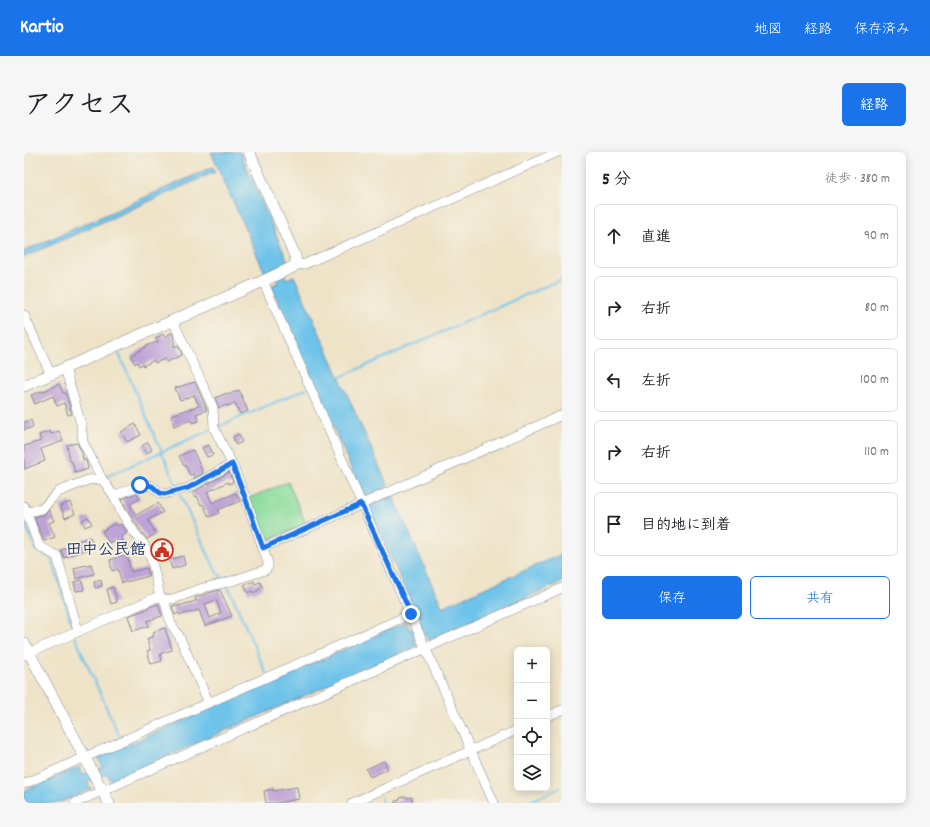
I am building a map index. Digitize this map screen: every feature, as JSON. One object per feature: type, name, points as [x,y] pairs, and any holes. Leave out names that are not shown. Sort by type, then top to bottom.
[{"type":"street","points":[[249,152],[295,256],[295,265]]},
{"type":"street","points":[[24,386],[263,281],[295,265],[305,264],[558,152]]},
{"type":"street","points":[[263,281],[494,803]]},
{"type":"street","points":[[24,315],[51,375]]},
{"type":"street","points":[[27,654],[155,598],[173,599],[203,588],[232,581],[265,570],[268,567],[268,563],[246,500],[232,464],[214,428],[213,406],[173,321]]},
{"type":"street","points":[[65,368],[81,424],[83,442],[102,479],[114,496],[122,513],[143,543],[151,558],[171,624],[179,636],[209,703]]},
{"type":"street","points":[[263,548],[562,415]]},
{"type":"street","points":[[114,496],[140,485],[152,486],[160,493],[164,494],[188,488],[232,464]]},
{"type":"street","points":[[25,510],[34,512],[42,509],[58,492],[88,480],[102,479]]},
{"type":"street","points":[[25,510],[39,546],[57,556],[78,631]]},
{"type":"street","points":[[75,803],[562,588]]},
{"type":"street","points":[[24,784],[411,614]]},
{"type":"street","points":[[24,642],[27,654],[109,803]]},
{"type":"street","points":[[550,715],[562,710]]},
{"type":"street","points":[[352,803],[514,731]]},
{"type":"green space","points":[[288,482],[306,524],[264,542],[249,498]]},
{"type":"water","points":[[211,152],[240,152],[288,262],[281,266],[286,279],[294,276],[388,486],[381,490],[385,500],[393,496],[442,607],[562,554],[562,582],[428,641],[425,633],[413,638],[417,646],[111,781],[107,774],[87,782],[91,789],[59,803],[24,803],[24,791],[79,767],[83,775],[103,767],[98,758],[406,622],[410,630],[421,625],[369,507],[376,503],[372,494],[364,497],[271,286],[279,282],[274,269],[265,273]]},
{"type":"water","points":[[213,167],[215,172],[24,257],[24,251]]},
{"type":"building","points":[[172,333],[174,338],[174,347],[178,345],[182,355],[167,362],[165,359],[155,363],[154,360],[143,366],[142,364],[139,366],[137,362],[135,364],[131,356],[148,345],[158,342],[156,338],[163,334],[165,338]]},
{"type":"building","points":[[195,382],[207,410],[196,414],[199,421],[192,423],[191,420],[174,426],[171,415],[199,406],[194,395],[180,400],[175,388]]},
{"type":"building","points":[[59,384],[63,393],[66,393],[72,414],[68,415],[64,403],[57,406],[53,396],[35,404],[31,395],[42,392]]},
{"type":"building","points":[[239,390],[248,411],[240,414],[235,403],[219,408],[215,398],[227,393],[228,395]]},
{"type":"building","points":[[31,420],[33,427],[24,430],[24,422]]},
{"type":"building","points":[[135,424],[141,435],[127,442],[121,432]]},
{"type":"building","points":[[50,431],[51,434],[59,431],[63,441],[41,449],[45,461],[24,469],[24,446],[41,441],[39,435]]},
{"type":"building","points":[[239,434],[242,442],[236,445],[233,437]]},
{"type":"building","points":[[148,442],[152,450],[146,454],[142,446]]},
{"type":"building","points":[[77,443],[82,453],[83,460],[86,460],[88,469],[75,473],[72,461],[70,461],[67,445]]},
{"type":"building","points":[[209,445],[213,455],[207,457],[202,448]]},
{"type":"building","points":[[193,450],[203,473],[194,478],[193,474],[190,475],[179,456]]},
{"type":"building","points":[[229,472],[233,482],[229,484],[228,482],[207,492],[212,503],[236,493],[240,501],[218,510],[219,513],[209,517],[203,504],[201,505],[197,496],[194,497],[192,493]]},
{"type":"building","points":[[137,493],[140,499],[130,504],[136,515],[158,503],[163,512],[148,520],[156,534],[147,539],[127,510],[122,499]]},
{"type":"building","points":[[70,502],[75,514],[65,518],[60,506]]},
{"type":"building","points":[[49,510],[54,521],[49,523],[55,537],[44,541],[34,517],[44,515]]},
{"type":"building","points":[[88,517],[92,524],[85,527],[82,520]]},
{"type":"building","points":[[116,523],[118,526],[122,524],[127,533],[121,537],[127,549],[123,552],[116,539],[109,543],[102,531]]},
{"type":"building","points":[[90,537],[94,547],[64,558],[61,550],[79,543],[78,541]]},
{"type":"building","points":[[162,543],[163,545],[167,543],[171,555],[158,559],[152,546]]},
{"type":"building","points":[[127,554],[131,572],[147,568],[149,576],[122,583],[118,569],[112,571],[110,560]]},
{"type":"building","points":[[183,556],[185,565],[172,569],[169,560]]},
{"type":"building","points":[[91,564],[94,574],[76,579],[74,568]]},
{"type":"building","points":[[82,580],[84,590],[76,591],[74,582]]},
{"type":"building","points":[[101,580],[102,586],[95,588],[94,582]]},
{"type":"building","points":[[254,581],[255,584],[260,582],[263,588],[253,593],[252,591],[248,593],[244,585]]},
{"type":"building","points":[[113,587],[117,602],[111,604],[107,589]]},
{"type":"building","points":[[220,590],[232,616],[205,626],[199,610],[175,615],[172,606],[178,606],[196,601],[195,598]],"holes":[[[216,600],[221,613],[210,618],[205,604]]]},
{"type":"building","points":[[158,604],[162,616],[147,621],[149,626],[133,631],[128,616]]},
{"type":"building","points":[[165,628],[172,650],[160,654],[162,661],[151,664],[147,651],[150,650],[147,639],[154,636],[153,632]]},
{"type":"building","points":[[384,761],[388,769],[370,777],[366,769]]},
{"type":"building","points":[[297,787],[299,799],[276,803],[266,803],[264,791]]},
{"type":"building","points":[[406,796],[407,798],[411,797],[413,803],[395,803],[395,801]]},
{"type":"waterway","points":[[340,377],[562,279]]},
{"type":"waterway","points":[[119,354],[177,487]]},
{"type":"waterway","points":[[220,426],[306,389]]},
{"type":"waterway","points":[[108,476],[210,430]]},
{"type":"waterway","points":[[180,495],[217,573],[225,579]]},
{"type":"waterway","points":[[24,520],[33,543]]},
{"type":"waterway","points":[[35,547],[36,550],[52,559],[73,628]]},
{"type":"waterway","points":[[228,586],[266,673]]},
{"type":"waterway","points":[[75,637],[120,738]]},
{"type":"waterway","points":[[526,803],[560,788]]},
{"type":"waterway","points":[[381,796],[382,803]]},
{"type":"place","name":"田中公民館","points":[[162,550]]},
{"type":"route","points":[[140,485],[152,486],[160,493],[164,494],[188,488],[232,464],[263,548],[361,504],[411,614]]}]
